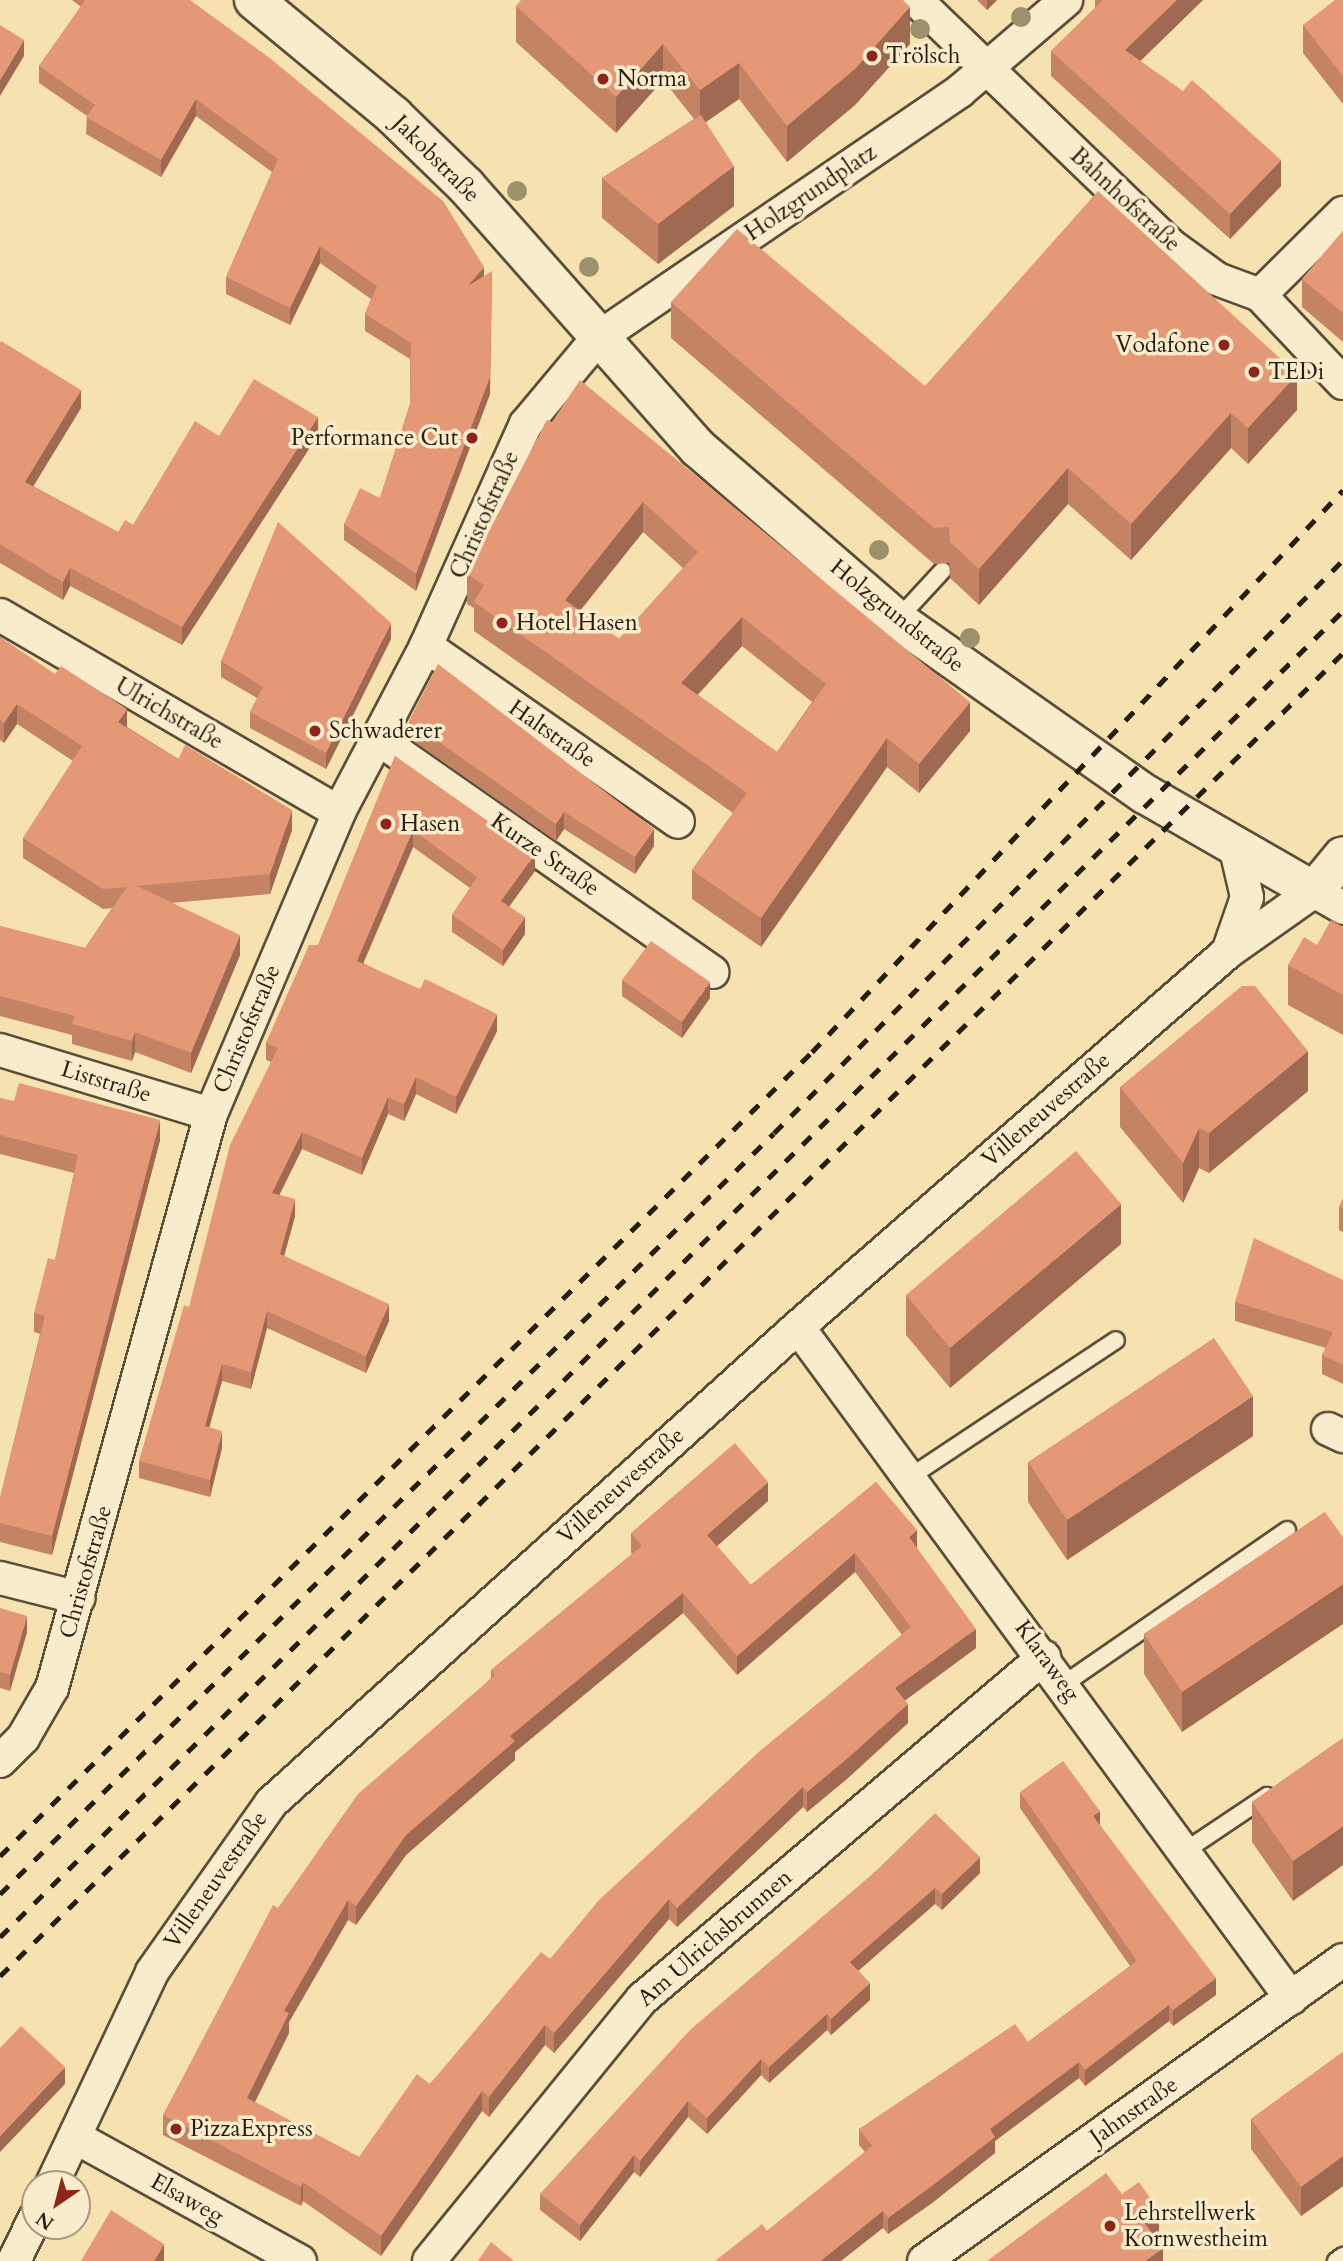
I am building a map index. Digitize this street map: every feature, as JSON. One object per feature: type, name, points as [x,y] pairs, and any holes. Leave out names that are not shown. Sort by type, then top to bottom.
[{"type":"main road","name":"Jakobstraße","points":[[254,0],[448,169],[598,338]]},
{"type":"main road","name":"Holzgrundstraße","points":[[598,338],[698,448],[897,620],[1007,703],[1236,845],[1333,894]]},
{"type":"main road","points":[[1333,894],[1343,856]]},
{"type":"street","name":"Bahnhofstraße","points":[[916,0],[1172,247],[1217,279],[1260,295],[1343,383]]},
{"type":"street","name":"Holzgrundplatz","points":[[598,338],[989,71],[1066,0]]},
{"type":"street","points":[[1260,295],[1343,213]]},
{"type":"street","name":"Christofstraße","points":[[0,1761],[23,1738],[52,1688],[211,1114],[339,812],[426,646],[526,424],[598,338]]},
{"type":"street","name":"Ulrichstraße","points":[[0,615],[339,812]]},
{"type":"street","name":"Haltstraße","points":[[426,646],[678,822]]},
{"type":"street","name":"Kurze Straße","points":[[377,737],[712,972]]},
{"type":"street","points":[[1228,952],[1247,897],[1236,845]]},
{"type":"street","name":"Villeneuvestraße","points":[[59,2170],[152,1972],[271,1803],[798,1327],[1228,952],[1333,894]]},
{"type":"street","name":"Liststraße","points":[[0,1050],[211,1114]]},
{"type":"street","name":"Klaraweg","points":[[798,1327],[1044,1657],[1291,1998]]},
{"type":"street","points":[[0,1577],[79,1598]]},
{"type":"street","name":"Am Ulrichsbrunnen","points":[[429,2261],[642,1999],[1044,1657]]},
{"type":"street","name":"Jahnstraße","points":[[924,2261],[1343,1960]]},
{"type":"street","name":"Elsaweg","points":[[75,2137],[300,2261]]},
{"type":"street","points":[[14,2261],[24,2240]]},
{"type":"lane","points":[[897,620],[942,571]]},
{"type":"lane","points":[[909,1477],[1116,1339]]},
{"type":"lane","points":[[1063,1684],[1287,1530]]},
{"type":"lane","points":[[1185,1852],[1287,1783]]},
{"type":"lane","points":[[1336,2261],[1343,2256]]},
{"type":"building","points":[[85,0],[190,0],[271,59],[443,201],[484,267],[468,286],[492,271],[490,377],[416,574],[344,524],[360,488],[380,498],[410,404],[411,343],[365,314],[377,286],[320,246],[290,308],[226,277],[278,159],[196,99],[161,160],[86,117],[95,105],[39,66]]},
{"type":"building","points":[[521,0],[903,0],[910,7],[855,69],[787,126],[739,63],[700,90],[663,44],[616,97],[516,6]]},
{"type":"building","points":[[1103,0],[1177,0],[1125,50],[1183,91],[1192,80],[1281,160],[1230,214],[1051,51]]},
{"type":"building","points":[[1335,0],[1343,0],[1343,76],[1303,25]]},
{"type":"building","points":[[0,25],[24,40],[0,80]]},
{"type":"building","points":[[701,115],[734,166],[658,224],[602,178]]},
{"type":"building","points":[[1098,191],[1297,374],[1248,428],[1231,413],[1131,524],[1068,468],[979,569],[950,542],[949,527],[934,528],[671,302],[737,229],[925,386]]},
{"type":"building","points":[[1343,231],[1343,313],[1302,279]]},
{"type":"building","points":[[1,341],[81,390],[25,482],[118,532],[125,520],[133,525],[195,421],[219,436],[254,379],[318,417],[182,627],[70,568],[63,582],[0,544]]},
{"type":"building","points":[[580,380],[970,702],[919,764],[887,738],[761,918],[692,870],[747,793],[474,602],[484,585],[467,574],[547,420],[552,422]],"holes":[[[643,502],[698,552],[619,639],[565,600]],[[742,617],[826,684],[777,752],[681,683]]]},
{"type":"building","points":[[278,522],[391,623],[326,753],[250,712],[263,687],[221,661]]},
{"type":"building","points":[[0,637],[55,674],[61,666],[127,709],[118,722],[178,760],[185,745],[292,810],[270,874],[137,886],[240,935],[191,1053],[135,1032],[132,1041],[72,1024],[75,1016],[0,996],[0,926],[85,948],[127,887],[103,889],[23,838],[82,746],[17,704],[4,723],[0,720]]},
{"type":"building","points":[[438,664],[654,829],[635,857],[564,812],[556,824],[409,721]]},
{"type":"building","points":[[395,756],[535,854],[501,901],[525,917],[503,950],[452,915],[477,877],[413,830],[357,961],[420,989],[425,979],[497,1014],[456,1097],[416,1077],[404,1104],[388,1097],[362,1158],[302,1132],[272,1193],[295,1199],[280,1254],[389,1304],[366,1356],[267,1311],[251,1372],[222,1364],[205,1426],[222,1431],[210,1480],[139,1461],[184,1305],[189,1307],[230,1145],[278,1048],[266,1043],[309,945],[318,945]]},
{"type":"building","points":[[1331,920],[1343,927],[1343,995],[1288,965],[1304,937],[1317,945]]},
{"type":"building","points":[[651,941],[710,982],[682,1022],[622,980]]},
{"type":"building","points":[[1242,986],[1255,986],[1308,1051],[1209,1133],[1199,1128],[1183,1163],[1120,1087]]},
{"type":"building","points":[[19,1083],[160,1120],[52,1536],[0,1523],[0,1498],[45,1316],[34,1313],[48,1258],[55,1260],[78,1155],[0,1135],[0,1098],[14,1101]]},
{"type":"building","points":[[1076,1151],[1121,1204],[950,1348],[906,1295]]},
{"type":"building","points":[[1254,1238],[1343,1280],[1343,1365],[1322,1355],[1333,1332],[1235,1302]]},
{"type":"building","points":[[1214,1338],[1253,1396],[1067,1520],[1028,1462]]},
{"type":"building","points":[[735,1443],[768,1482],[707,1535],[751,1585],[876,1482],[917,1530],[909,1537],[976,1629],[895,1688],[908,1704],[848,1758],[807,1792],[803,1787],[677,1908],[669,1899],[554,2033],[545,2025],[489,2097],[482,2091],[381,2236],[303,2182],[301,2187],[163,2115],[273,1905],[278,1908],[358,1794],[495,1675],[491,1670],[642,1546],[631,1533]],"holes":[[[855,1553],[911,1627],[761,1750],[599,1900],[550,1959],[541,1952],[430,2084],[417,2074],[359,2157],[247,2098],[289,2013],[284,2011],[348,1900],[356,1906],[406,1835],[515,1741],[510,1736],[683,1593],[737,1656]]]},
{"type":"building","points":[[1325,1512],[1343,1537],[1343,1584],[1182,1692],[1144,1634]]},
{"type":"building","points":[[0,1608],[27,1616],[10,1675],[0,1672]]},
{"type":"building","points":[[1343,1738],[1343,1826],[1293,1861],[1252,1802]]},
{"type":"building","points":[[1063,1761],[1100,1811],[1093,1816],[1216,1978],[1173,2010],[1169,2005],[1085,2070],[1079,2062],[990,2129],[995,2137],[932,2186],[888,2218],[883,2211],[820,2261],[715,2261],[762,2224],[767,2231],[872,2146],[859,2129],[1015,2024],[1028,2042],[1137,1961],[1020,1792]]},
{"type":"building","points":[[935,1813],[980,1857],[942,1894],[935,1888],[850,1962],[870,1983],[831,2019],[827,2014],[769,2067],[761,2059],[707,2118],[688,2101],[640,2161],[634,2155],[580,2225],[540,2194],[690,2030],[876,1871]]},
{"type":"building","points":[[21,2026],[65,2067],[0,2136],[0,2048]]},
{"type":"building","points":[[1343,2052],[1343,2156],[1301,2187],[1251,2119]]},
{"type":"building","points":[[1106,2173],[1122,2194],[1139,2182],[1159,2211],[1144,2222],[1163,2248],[1145,2261],[987,2261]]},
{"type":"building","points":[[111,2210],[164,2244],[154,2261],[81,2261]]},
{"type":"building","points":[[491,2242],[514,2261],[478,2261]]},
{"type":"railway","points":[[0,1856],[812,1052],[1343,490]]},
{"type":"railway","points":[[0,1894],[774,1133],[1343,560]]},
{"type":"railway","points":[[0,1937],[1343,611]]},
{"type":"railway","points":[[0,1976],[1343,653]]},
{"type":"place","name":"Trölsch","points":[[872,56]]},
{"type":"place","name":"Norma","points":[[603,79]]},
{"type":"place","name":"Vodafone","points":[[1224,345]]},
{"type":"place","name":"TEDi","points":[[1254,372]]},
{"type":"place","name":"Performance Cut","points":[[472,438]]},
{"type":"place","name":"Hotel Hasen","points":[[502,623]]},
{"type":"place","name":"Schwaderer","points":[[315,731]]},
{"type":"place","name":"Hasen","points":[[386,824]]},
{"type":"place","name":"PizzaExpress","points":[[176,2129]]},
{"type":"place","name":"Lehrstellwerk Kornwestheim","points":[[1110,2226]]}]
